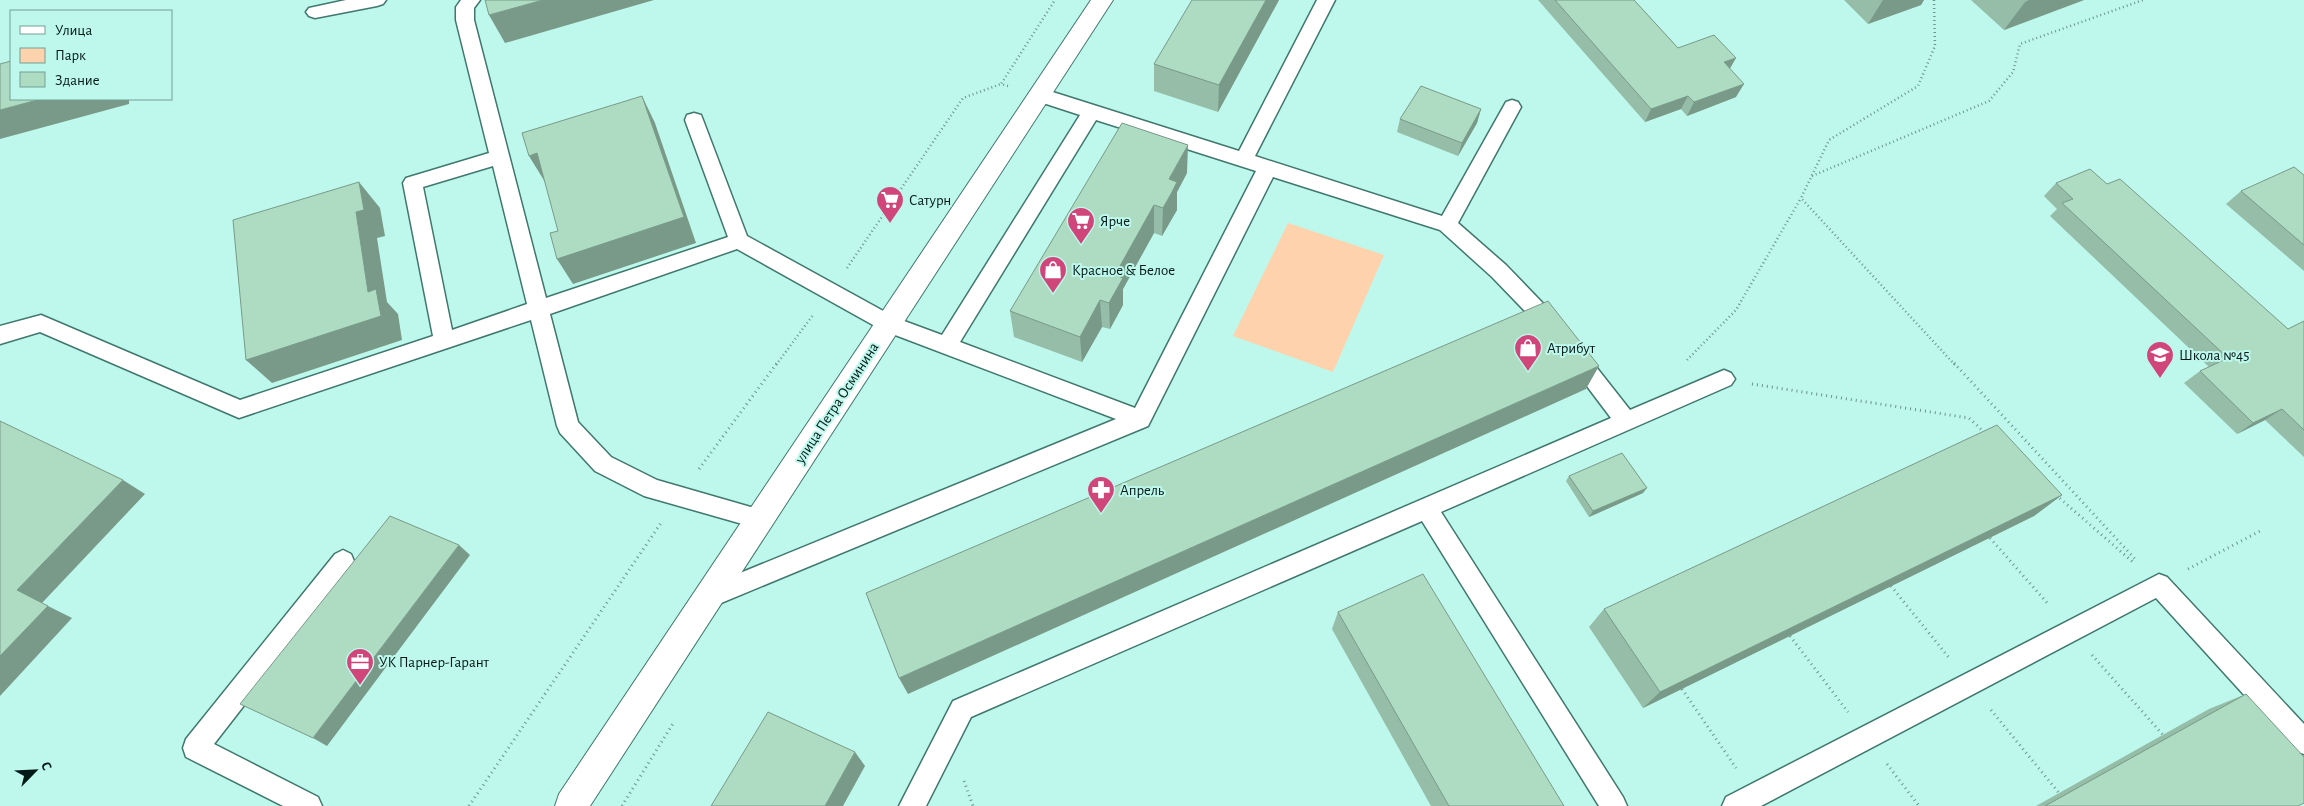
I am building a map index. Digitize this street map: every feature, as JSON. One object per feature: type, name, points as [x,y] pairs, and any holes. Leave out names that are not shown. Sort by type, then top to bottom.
[{"type":"main road","name":"улица Петра Осминина","points":[[571,806],[1102,0]]},
{"type":"lane","points":[[311,10],[377,0]]},
{"type":"lane","points":[[471,0],[465,7],[465,20],[568,426],[603,464],[652,489],[760,520]]},
{"type":"lane","points":[[1243,161],[1326,0]]},
{"type":"lane","points":[[1040,96],[1447,225],[1499,271],[1550,323],[1627,422]]},
{"type":"lane","points":[[1447,225],[1512,107]]},
{"type":"lane","points":[[947,346],[1092,112]]},
{"type":"lane","points":[[694,120],[739,241],[889,324],[1140,419]]},
{"type":"lane","points":[[444,341],[413,183],[500,157]]},
{"type":"lane","points":[[709,597],[1140,419],[1267,169]]},
{"type":"lane","points":[[0,335],[41,322],[239,409],[739,241]]},
{"type":"lane","points":[[912,806],[962,709],[1724,380]]},
{"type":"lane","points":[[1426,508],[1614,806]]},
{"type":"lane","points":[[309,806],[195,748],[343,561]]},
{"type":"lane","points":[[1745,801],[2159,585],[2304,742]]},
{"type":"path","points":[[1681,366],[1736,310],[1800,198],[1829,140],[1918,86],[1935,46],[1934,0]]},
{"type":"path","points":[[1812,176],[1988,101],[2014,72],[2020,44],[2143,0]]},
{"type":"path","points":[[963,98],[1001,84]]},
{"type":"path","points":[[1800,198],[2159,585]]},
{"type":"path","points":[[1724,380],[1968,418],[1990,437]]},
{"type":"path","points":[[2049,489],[2159,585]]},
{"type":"path","points":[[469,806],[679,497]]},
{"type":"path","points":[[2159,585],[2262,530]]},
{"type":"path","points":[[1682,689],[1745,801]]},
{"type":"green space","points":[[1288,223],[1384,255],[1333,372],[1233,336]]},
{"type":"building","points":[[485,0],[543,0],[489,15]]},
{"type":"building","points":[[1192,0],[1266,0],[1219,85],[1154,64]]},
{"type":"building","points":[[1555,0],[1634,0],[1678,48],[1714,35],[1736,58],[1724,62],[1744,84],[1694,102],[1688,96],[1651,109]]},
{"type":"building","points":[[10,61],[10,100],[37,100],[0,110],[0,64]]},
{"type":"building","points":[[1421,86],[1481,109],[1462,143],[1400,119]]},
{"type":"building","points":[[642,96],[684,217],[557,259],[550,233],[558,231],[537,153],[529,156],[522,133]]},
{"type":"building","points":[[1122,123],[1188,145],[1169,179],[1177,182],[1171,194],[1163,208],[1154,205],[1115,275],[1123,278],[1109,303],[1100,300],[1080,337],[1010,311]]},
{"type":"building","points":[[2294,167],[2304,175],[2304,245],[2241,191]]},
{"type":"building","points":[[2090,169],[2107,184],[2120,179],[2288,329],[2304,321],[2304,430],[2282,409],[2253,423],[2200,371],[2228,358],[2062,203],[2073,199],[2056,183]]},
{"type":"building","points":[[359,182],[364,210],[356,212],[368,292],[376,289],[381,316],[246,360],[233,220]]},
{"type":"building","points":[[1548,301],[1599,366],[899,678],[866,593]]},
{"type":"building","points":[[0,421],[123,480],[17,590],[48,606],[0,656]]},
{"type":"building","points":[[1997,425],[2062,495],[1660,692],[1604,609]]},
{"type":"building","points":[[1622,453],[1647,488],[1593,511],[1569,476]]},
{"type":"building","points":[[390,516],[459,545],[313,738],[240,704]]},
{"type":"building","points":[[1423,574],[1564,806],[1449,806],[1338,612]]},
{"type":"building","points":[[2246,694],[2304,757],[2304,803],[2298,806],[2045,806]]},
{"type":"building","points":[[768,712],[855,752],[825,806],[711,806]]},
{"type":"place","name":"Сатурн","points":[[890,224]]},
{"type":"place","name":"Ярче","points":[[1081,245]]},
{"type":"place","name":"Красное & Белое","points":[[1053,294]]},
{"type":"place","name":"Атрибут","points":[[1528,372]]},
{"type":"place","name":"Школа №45","points":[[2160,379]]},
{"type":"place","name":"Апрель","points":[[1101,514]]},
{"type":"place","name":"УК Парнер-Гарант","points":[[360,686]]}]
